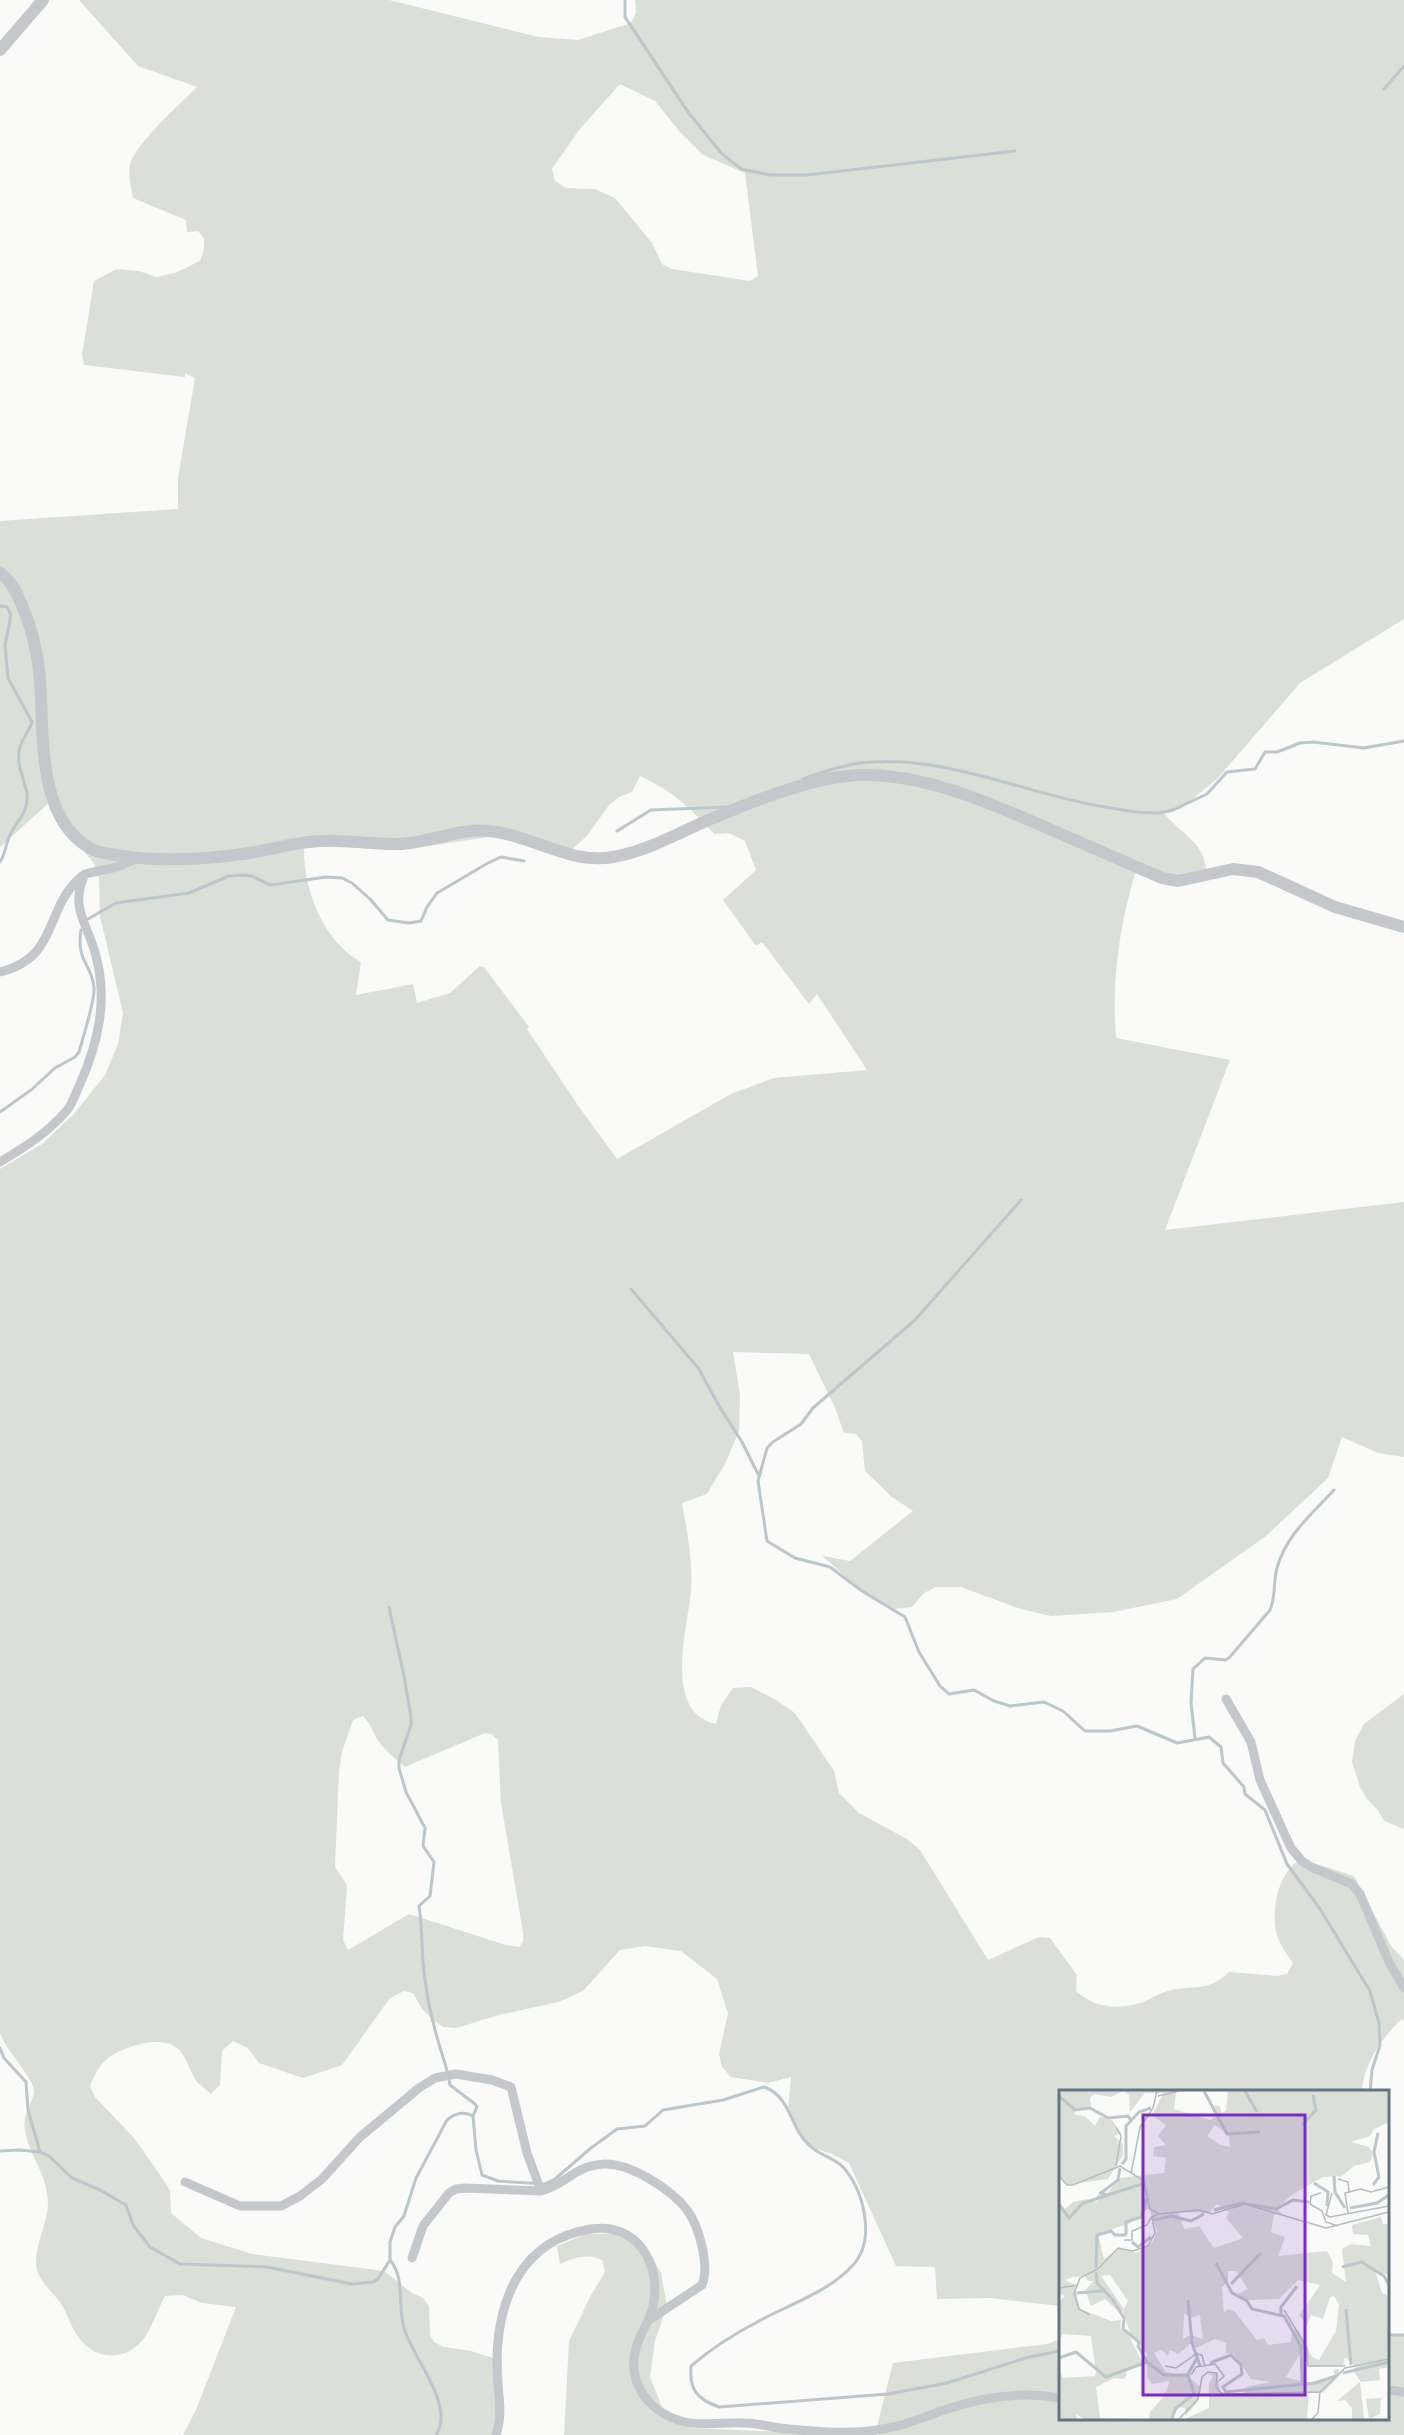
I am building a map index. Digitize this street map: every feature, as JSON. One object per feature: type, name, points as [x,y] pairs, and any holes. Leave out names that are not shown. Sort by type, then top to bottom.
[{"type":"street","points":[[0,50],[43,0]]},
{"type":"street","points":[[0,573],[5,576],[17,593],[32,628],[39,668],[45,770],[52,797],[59,814],[72,833],[84,845],[95,851],[138,858],[219,856],[315,841],[414,843],[464,831],[483,831],[525,838],[583,859],[604,859],[656,846],[717,816],[798,786],[833,778],[863,775],[936,786],[974,798],[1162,878],[1178,881],[1233,869],[1258,872],[1335,907],[1404,927]]},
{"type":"street","points":[[0,972],[14,968],[30,959],[41,948],[70,886],[86,874],[117,867],[138,858]]},
{"type":"street","points":[[0,1162],[42,1136],[69,1107],[92,1056],[99,1027],[101,1004],[96,955],[78,901],[78,888],[86,874]]},
{"type":"street","points":[[1226,1699],[1251,1743],[1260,1780],[1291,1848],[1302,1861],[1311,1867],[1352,1884],[1360,1894],[1389,1962],[1404,1988]]},
{"type":"street","points":[[185,2182],[240,2206],[272,2207],[289,2203],[322,2179],[360,2137],[419,2088],[435,2078],[456,2074],[492,2080],[511,2087],[529,2160],[541,2191]]},
{"type":"street","points":[[412,2258],[423,2226],[449,2193],[456,2189],[541,2191],[560,2184],[576,2170],[590,2166],[615,2164],[637,2172],[663,2189],[688,2211],[703,2251],[706,2277],[702,2285],[649,2320]]},
{"type":"street","points":[[496,2435],[500,2418],[497,2372],[500,2329],[514,2282],[525,2264],[538,2251],[564,2236],[595,2228],[620,2230],[633,2237],[641,2245],[646,2255],[654,2283],[653,2304],[649,2320],[634,2353],[635,2368],[639,2384],[648,2403],[660,2412],[686,2422],[747,2423],[788,2429],[869,2431],[911,2422],[975,2400],[1021,2394],[1059,2398]]},
{"type":"street","points":[[1389,2390],[1404,2392]]},
{"type":"shaded area","points":[[79,0],[389,0],[538,37],[578,40],[631,23],[636,13],[635,0],[1404,0],[1404,619],[1300,683],[1217,779],[1180,809],[1163,812],[1192,840],[1202,854],[1207,876],[1190,880],[1138,865],[1126,907],[1118,951],[1115,1017],[1116,1038],[1230,1060],[1165,1230],[1404,1202],[1404,1457],[1378,1453],[1342,1437],[1328,1478],[1266,1536],[1177,1599],[1113,1612],[1051,1616],[1021,1609],[961,1587],[936,1587],[924,1593],[912,1607],[894,1609],[866,1594],[822,1556],[850,1561],[913,1511],[892,1497],[865,1471],[862,1441],[856,1434],[844,1433],[835,1408],[809,1354],[733,1352],[740,1395],[739,1431],[726,1462],[707,1494],[682,1503],[691,1568],[691,1590],[682,1667],[689,1704],[699,1717],[716,1724],[721,1705],[733,1688],[751,1687],[795,1713],[834,1771],[839,1793],[859,1813],[907,1839],[920,1850],[988,1960],[1039,1937],[1050,1938],[1077,1975],[1076,1991],[1095,2003],[1117,2007],[1133,2005],[1168,1991],[1214,1983],[1229,1972],[1277,1976],[1287,1974],[1293,1963],[1277,1935],[1275,1907],[1283,1879],[1294,1864],[1301,1859],[1354,1876],[1391,1946],[1404,1960],[1404,2021],[1402,2019],[1381,2042],[1366,2071],[1362,2090],[1059,2090],[1059,2306],[990,2298],[937,2299],[935,2267],[896,2266],[849,2163],[832,2154],[807,2146],[788,2110],[791,2077],[768,2083],[731,2077],[722,2067],[719,2054],[728,2013],[717,1979],[681,1951],[645,1946],[620,1950],[583,1991],[558,2002],[499,2015],[456,2028],[443,2027],[433,2020],[422,2009],[413,1993],[404,1991],[390,1998],[342,2065],[303,2078],[259,2063],[248,2048],[233,2041],[222,2051],[220,2085],[211,2094],[197,2082],[178,2049],[163,2042],[154,2042],[135,2045],[111,2056],[101,2065],[90,2086],[95,2097],[134,2138],[167,2185],[170,2191],[171,2213],[201,2238],[252,2254],[384,2271],[412,2293],[423,2298],[429,2306],[430,2335],[434,2342],[444,2347],[471,2351],[502,2361],[503,2409],[496,2435],[183,2435],[196,2410],[236,2307],[202,2303],[183,2295],[165,2296],[148,2332],[138,2345],[130,2351],[111,2356],[92,2350],[84,2344],[60,2302],[45,2285],[37,2270],[38,2245],[46,2220],[48,2203],[45,2183],[25,2130],[25,2118],[34,2091],[30,2079],[0,2033],[0,1169],[42,1144],[73,1115],[105,1075],[118,1044],[123,1013],[100,916],[99,878],[93,862],[66,830],[50,802],[0,847],[0,521],[178,509],[178,478],[195,378],[185,373],[185,377],[84,365],[82,355],[94,281],[117,269],[139,271],[156,277],[175,273],[200,261],[204,249],[204,238],[198,231],[187,232],[186,220],[133,198],[129,173],[130,165],[140,146],[197,87],[138,66]],"holes":[[[620,84],[655,101],[680,132],[703,155],[745,173],[758,276],[750,281],[672,269],[662,264],[652,243],[615,198],[595,189],[566,188],[555,181],[552,169],[579,130]],[[640,776],[680,801],[714,834],[729,833],[745,841],[756,870],[723,900],[756,946],[762,942],[809,1004],[817,994],[867,1070],[774,1078],[731,1094],[617,1159],[579,1107],[527,1029],[529,1027],[484,967],[480,966],[450,993],[417,1003],[413,984],[356,995],[361,962],[340,946],[318,912],[306,874],[304,841],[316,839],[423,847],[501,835],[571,850],[587,836],[609,805],[619,797],[632,792]],[[363,1716],[379,1742],[405,1767],[485,1733],[491,1734],[498,1740],[501,1803],[523,1932],[523,1942],[519,1947],[506,1945],[409,1914],[348,1950],[343,1940],[347,1885],[335,1867],[339,1771],[342,1752],[353,1720]]]},
{"type":"shaded area","points":[[1404,1694],[1404,1829],[1384,1821],[1360,1787],[1352,1762],[1355,1741],[1364,1724]]},
{"type":"shaded area","points":[[586,2234],[618,2234],[648,2250],[661,2273],[667,2306],[655,2341],[650,2377],[664,2412],[692,2428],[849,2435],[564,2435],[569,2341],[605,2272],[602,2260],[591,2257],[576,2258],[560,2264],[557,2246]]},
{"type":"shaded area","points":[[1389,2330],[1392,2334],[1404,2334],[1404,2435],[879,2435],[878,2422],[893,2363],[1047,2344],[1059,2339],[1059,2420],[1389,2420]]},
{"type":"waterway","points":[[625,0],[625,17],[688,112],[722,154],[741,169],[771,175],[807,175],[1015,151]]},
{"type":"waterway","points":[[1384,89],[1404,66]]},
{"type":"waterway","points":[[0,606],[7,607],[11,615],[5,645],[8,678],[32,722],[19,752],[20,767],[27,793],[26,807],[10,834],[0,862]]},
{"type":"waterway","points":[[803,779],[845,766],[891,761],[953,769],[1105,807],[1132,812],[1160,813],[1173,810],[1207,794],[1227,772],[1255,769],[1265,752],[1277,752],[1300,743],[1313,742],[1364,748],[1404,741]]},
{"type":"waterway","points":[[617,831],[651,810],[726,807]]},
{"type":"waterway","points":[[88,919],[116,903],[189,893],[229,876],[244,875],[252,876],[270,885],[326,877],[342,878],[352,883],[370,899],[388,920],[409,923],[421,921],[437,893],[488,863],[501,857],[524,861]]},
{"type":"waterway","points":[[0,1112],[79,1052],[94,994],[93,980],[82,956],[81,930]]},
{"type":"waterway","points":[[1021,1200],[915,1320],[813,1408],[801,1424],[767,1448],[758,1481],[767,1541],[795,1558],[830,1567],[862,1591],[905,1617],[919,1652],[940,1686],[949,1694],[974,1690],[994,1701],[1010,1706],[1044,1702],[1063,1711],[1085,1731],[1110,1731],[1137,1726],[1177,1743],[1209,1737],[1221,1747],[1223,1763],[1244,1787],[1245,1794],[1265,1810],[1287,1864],[1320,1909],[1370,1991],[1379,2023],[1380,2045],[1372,2070],[1370,2090]]},
{"type":"waterway","points":[[631,1289],[699,1369],[758,1474]]},
{"type":"waterway","points":[[1195,1739],[1191,1702],[1193,1669],[1205,1658],[1225,1660],[1229,1658],[1270,1610],[1281,1556],[1293,1535],[1334,1490]]},
{"type":"waterway","points":[[389,1607],[411,1717],[411,1725],[399,1760],[399,1768],[406,1792],[425,1828],[423,1846],[434,1862],[430,1896],[419,1906],[426,1988],[450,2085],[475,2104],[477,2107],[473,2116]]},
{"type":"waterway","points":[[0,2048],[4,2058],[26,2082],[28,2110],[40,2152]]},
{"type":"waterway","points":[[473,2116],[476,2150],[482,2175],[498,2181],[545,2184],[555,2179],[617,2129],[645,2126],[663,2110],[723,2100],[764,2087],[780,2098],[803,2139],[818,2152],[844,2168],[857,2190],[865,2216],[866,2230],[860,2255],[853,2265],[833,2283],[741,2331],[715,2347],[691,2366],[691,2381],[696,2392],[705,2401],[719,2407],[888,2394],[947,2383],[1029,2357],[1059,2351]]},
{"type":"waterway","points":[[0,2151],[40,2152],[49,2156],[72,2178],[126,2205],[133,2225],[150,2247],[180,2264],[267,2267],[352,2284],[373,2282],[378,2279],[390,2260],[390,2242],[395,2227],[404,2216],[416,2178],[447,2120],[460,2113],[473,2116]]},
{"type":"waterway","points":[[390,2260],[395,2267],[400,2284],[402,2320],[408,2340],[437,2396],[441,2410],[441,2423],[436,2435]]},
{"type":"waterway","points":[[1389,2335],[1404,2335]]}]
